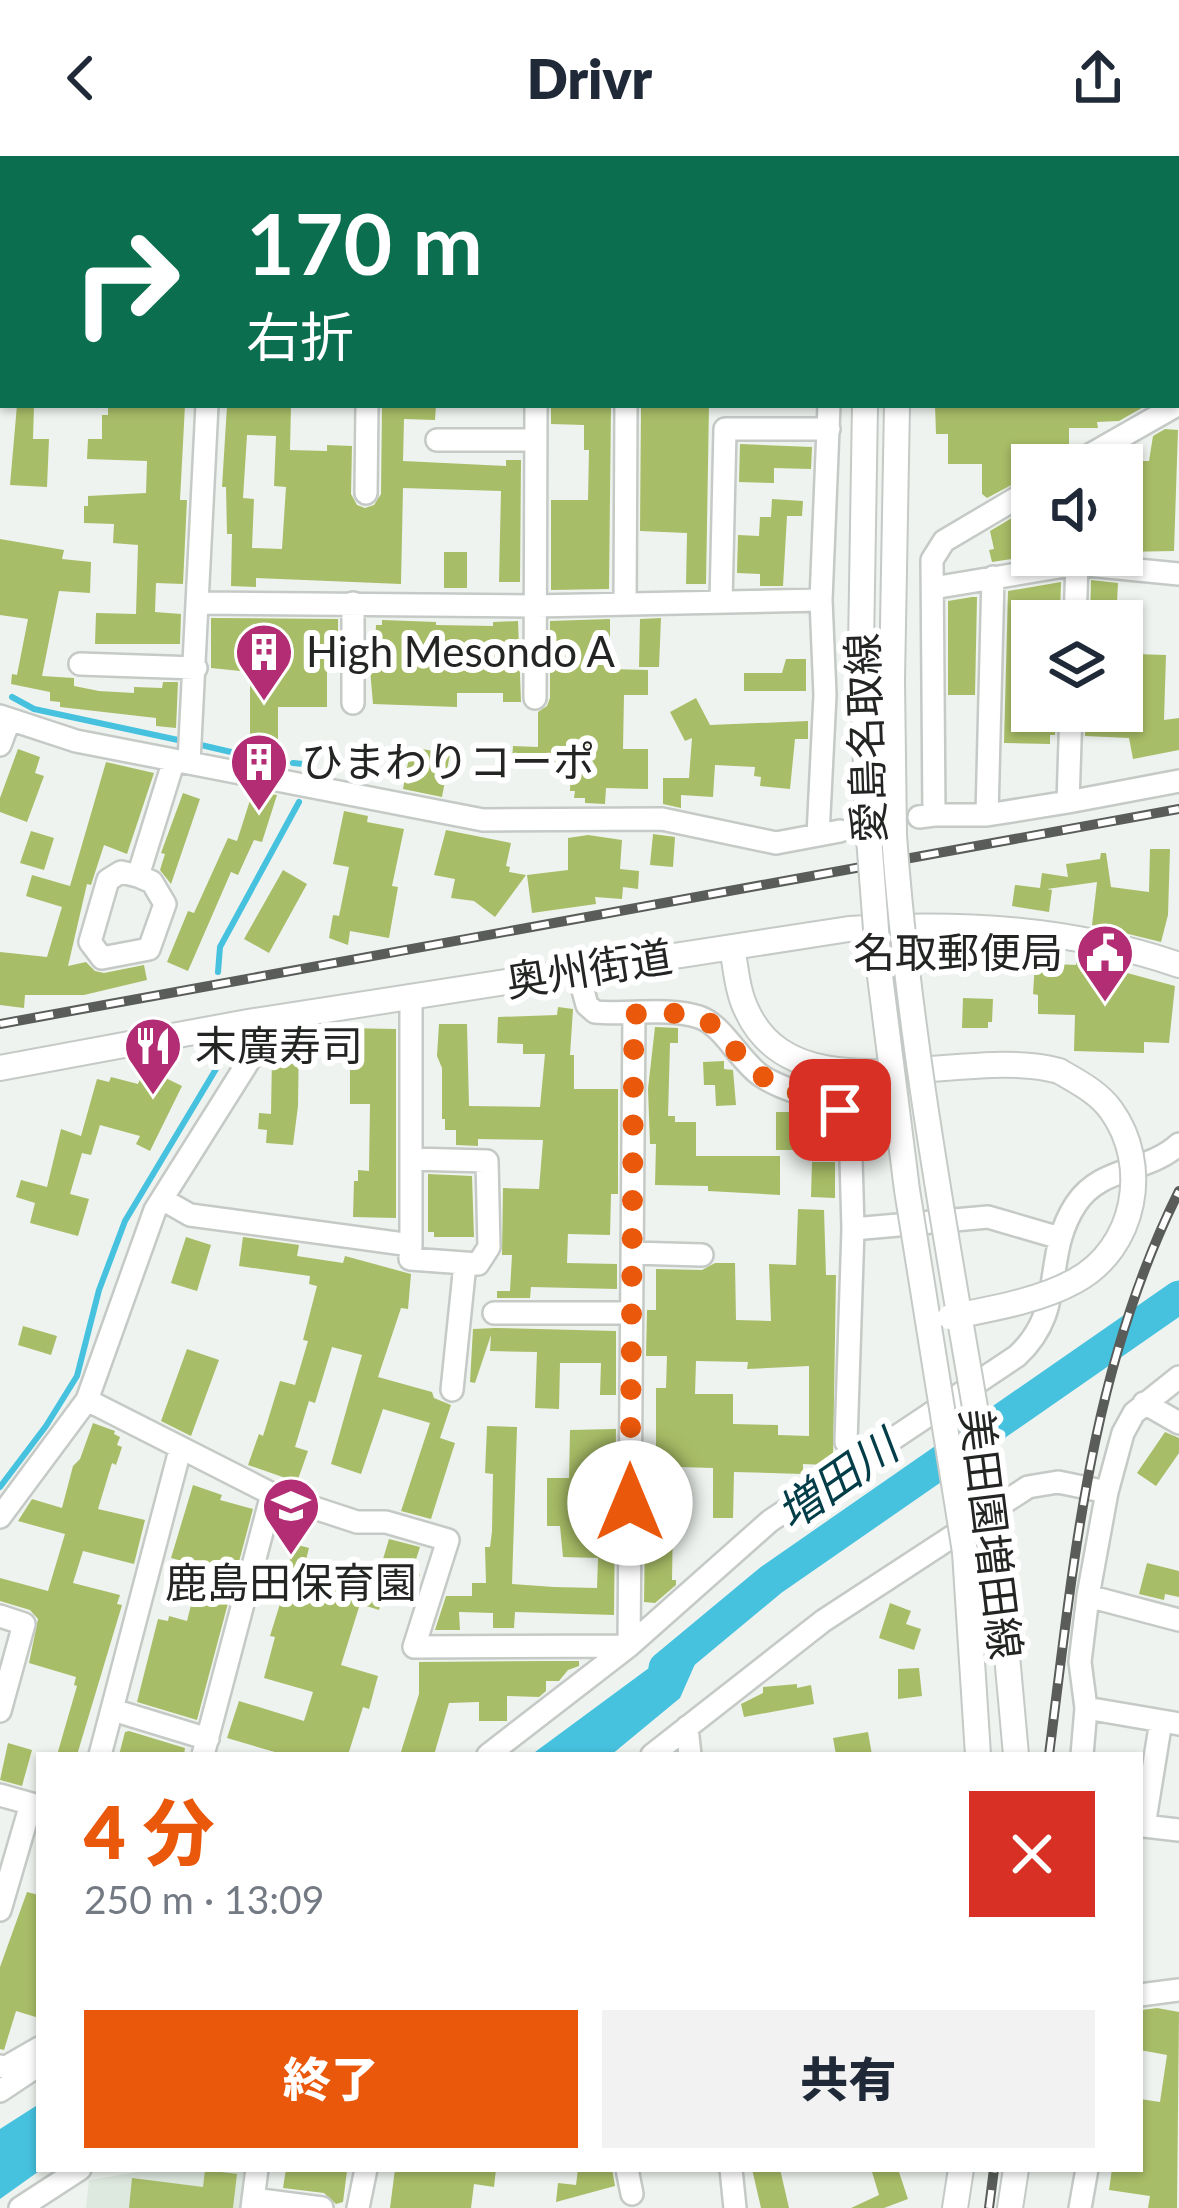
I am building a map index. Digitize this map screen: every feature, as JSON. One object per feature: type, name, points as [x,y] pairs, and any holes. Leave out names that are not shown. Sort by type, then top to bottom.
[{"type":"main road","name":"愛島名取線","points":[[865,408],[861,647],[882,837],[961,1315]]},
{"type":"main road","name":"愛島名取線","points":[[896,408],[879,968],[927,1321]]},
{"type":"main road","name":"奥州街道","points":[[0,1068],[248,1022],[849,929],[932,924],[1048,933],[1179,964]]},
{"type":"main road","points":[[732,947],[745,1008],[757,1030],[801,1061],[827,1070],[856,1072],[1007,1063],[1059,1071],[1090,1089],[1110,1109],[1126,1136],[1133,1177],[1130,1214],[1102,1261],[1073,1282],[927,1321]]},
{"type":"main road","name":"美田園増田線","points":[[961,1315],[996,1534],[1016,1752]]},
{"type":"main road","name":"美田園増田線","points":[[927,1321],[965,1552],[977,1752]]},
{"type":"main road","points":[[956,2208],[961,2172]]},
{"type":"main road","points":[[1010,2208],[1016,2172]]},
{"type":"street","points":[[138,876],[182,761],[196,668],[207,408]]},
{"type":"street","points":[[366,494],[367,408]]},
{"type":"street","points":[[535,698],[536,408]]},
{"type":"street","points":[[625,604],[626,408]]},
{"type":"street","points":[[0,745],[4,718],[76,741],[482,820],[662,819],[776,843],[829,833],[820,600],[829,408]]},
{"type":"street","points":[[1109,444],[1172,408]]},
{"type":"street","points":[[722,602],[725,429],[829,429]]},
{"type":"street","points":[[437,440],[536,440]]},
{"type":"street","points":[[1011,501],[944,541],[932,560],[927,816],[987,815],[1179,781]]},
{"type":"street","points":[[1143,570],[1179,574]]},
{"type":"street","points":[[933,588],[1011,574]]},
{"type":"street","points":[[987,815],[993,577]]},
{"type":"street","points":[[197,603],[535,606],[820,600]]},
{"type":"street","points":[[352,703],[353,603]]},
{"type":"street","points":[[80,664],[196,668]]},
{"type":"street","points":[[1068,802],[1071,732]]},
{"type":"street","points":[[578,972],[587,1005],[595,1012],[704,1018],[760,1076],[793,1094],[840,1110],[850,1123],[853,1229],[846,1442],[862,1460]]},
{"type":"street","points":[[411,996],[410,1259],[478,1264],[489,1247],[487,1160],[411,1159]]},
{"type":"street","points":[[629,1646],[634,1014]]},
{"type":"street","points":[[0,1517],[87,1400],[162,1199],[250,1059],[248,1022]]},
{"type":"street","points":[[492,1752],[629,1646],[770,1521],[1031,1343],[1043,1326],[1060,1238],[1078,1200],[1106,1176],[1153,1162],[1179,1144]]},
{"type":"street","points":[[162,1199],[190,1215],[411,1245]]},
{"type":"street","points":[[853,1229],[988,1217],[1060,1238]]},
{"type":"street","points":[[632,1253],[702,1255]]},
{"type":"street","points":[[452,1390],[465,1264]]},
{"type":"street","points":[[494,1313],[631,1313]]},
{"type":"street","points":[[1082,1752],[1086,1708],[1080,1673],[1107,1492],[1123,1433],[1144,1403],[1179,1377]]},
{"type":"street","points":[[87,1400],[272,1494],[357,1522],[386,1522],[448,1540],[414,1647],[629,1646]]},
{"type":"street","points":[[1144,1403],[1179,1423]]},
{"type":"street","points":[[101,1752],[180,1450]]},
{"type":"street","points":[[656,1752],[823,1621],[1028,1487],[1058,1483],[1107,1492]]},
{"type":"street","points":[[112,1710],[205,1747],[272,1494]]},
{"type":"street","points":[[1088,1596],[1179,1620]]},
{"type":"street","points":[[0,1616],[24,1624],[0,1711]]},
{"type":"street","points":[[1086,1708],[1170,1723],[1144,1826],[1179,1830]]},
{"type":"street","points":[[687,1726],[690,1752]]},
{"type":"street","points":[[0,1795],[35,1805],[0,1910]]},
{"type":"street","points":[[1143,1995],[1179,1990]]},
{"type":"street","points":[[0,2066],[36,2050]]},
{"type":"street","points":[[0,2091],[36,2068]]},
{"type":"street","points":[[20,2208],[76,2172]]},
{"type":"street","points":[[257,2172],[252,2204],[322,2208]]},
{"type":"street","points":[[358,2208],[365,2172]]},
{"type":"street","points":[[628,2172],[632,2194]]},
{"type":"street","points":[[731,2172],[734,2208]]},
{"type":"street","points":[[1080,2208],[1086,2172]]},
{"type":"shaded area","points":[[138,2172],[251,2172],[246,2208],[86,2208],[89,2180]]},
{"type":"water","points":[[695,1634],[699,1655],[680,1698],[615,1752],[535,1752]]},
{"type":"water","points":[[36,2106],[38,2172],[0,2199],[0,2129]]},
{"type":"building","points":[[17,408],[34,408],[33,439],[49,439],[47,487],[10,485]]},
{"type":"building","points":[[108,408],[185,408],[180,500],[187,500],[183,584],[156,583],[155,612],[181,614],[180,644],[95,644],[96,613],[136,614],[138,545],[113,543],[114,524],[84,523],[84,506],[88,506],[88,496],[146,493],[147,461],[87,459],[88,439],[102,439],[102,415],[108,415]]},
{"type":"building","points":[[227,408],[291,408],[290,450],[352,446],[351,494],[365,508],[374,505],[381,494],[382,408],[436,408],[435,420],[404,419],[403,461],[506,466],[506,460],[521,460],[520,582],[499,582],[501,491],[403,488],[401,584],[256,578],[256,587],[231,586],[232,534],[227,534],[226,487],[222,487]],"holes":[[[247,435],[276,436],[274,486],[286,487],[282,549],[252,548],[254,499],[243,498]]]},
{"type":"building","points":[[551,408],[611,408],[609,589],[551,590],[551,500],[588,500],[589,450],[584,450],[584,425],[551,424]]},
{"type":"building","points":[[641,408],[709,408],[706,584],[686,584],[687,533],[640,531]]},
{"type":"building","points":[[935,408],[1142,408],[1119,421],[1097,422],[1098,428],[1069,428],[1069,444],[1011,444],[1011,485],[987,498],[982,494],[982,464],[948,464],[948,434],[936,434]]},
{"type":"building","points":[[1165,429],[1178,430],[1174,551],[1143,552],[1143,461],[1149,461],[1153,436]]},
{"type":"building","points":[[740,444],[812,447],[811,469],[774,468],[774,483],[739,482]]},
{"type":"building","points":[[772,499],[803,501],[802,516],[787,516],[783,586],[760,586],[760,574],[737,573],[738,535],[759,536],[760,517],[771,517]]},
{"type":"building","points":[[1011,518],[1011,559],[992,562],[990,531]]},
{"type":"building","points":[[0,539],[64,550],[62,559],[91,562],[90,593],[59,591],[42,676],[74,678],[74,686],[99,691],[134,693],[134,687],[162,688],[163,682],[178,682],[176,728],[156,726],[156,718],[60,707],[60,702],[50,701],[50,692],[11,684],[28,619],[0,615]]},
{"type":"building","points":[[444,552],[467,552],[467,588],[444,588]]},
{"type":"building","points":[[1091,580],[1118,583],[1117,600],[1091,600]]},
{"type":"building","points":[[1061,582],[1060,600],[1011,600],[1011,732],[1055,732],[1050,744],[1004,743],[1008,591]]},
{"type":"building","points":[[977,597],[975,695],[948,695],[948,601]]},
{"type":"building","points":[[211,618],[338,619],[338,663],[327,663],[327,707],[278,707],[278,744],[250,744],[250,672],[211,668]]},
{"type":"building","points":[[661,618],[659,667],[639,667],[640,619]]},
{"type":"building","points":[[610,619],[610,669],[648,670],[648,695],[624,695],[623,749],[648,749],[648,789],[606,788],[605,804],[585,803],[585,798],[574,798],[575,791],[570,791],[571,762],[512,761],[513,746],[538,747],[538,712],[550,698],[550,621]]},
{"type":"building","points":[[382,620],[493,626],[493,622],[518,621],[521,702],[503,702],[503,693],[457,693],[457,707],[373,704],[368,645],[375,645],[376,625],[382,625]]},
{"type":"building","points":[[1143,654],[1166,655],[1164,720],[1179,718],[1179,750],[1133,759],[1129,738],[1085,736],[1085,732],[1143,732]]},
{"type":"building","points":[[786,659],[806,659],[806,691],[744,691],[744,673],[782,673]]},
{"type":"building","points":[[696,698],[710,725],[808,721],[808,739],[795,739],[790,789],[760,786],[755,767],[715,765],[713,797],[681,795],[681,808],[663,804],[663,778],[689,778],[692,738],[685,741],[670,712]]},
{"type":"building","points":[[411,747],[450,754],[442,797],[403,789]]},
{"type":"building","points":[[18,749],[40,757],[35,773],[44,776],[27,822],[0,812],[0,798]]},
{"type":"building","points":[[106,762],[154,773],[127,854],[104,845],[91,885],[87,884],[68,966],[86,962],[104,973],[144,965],[147,980],[84,995],[25,995],[24,1008],[0,1005],[0,952],[47,957],[62,907],[26,896],[32,875],[70,886]]},
{"type":"building","points":[[253,791],[277,795],[262,842],[254,840],[238,875],[231,872],[188,971],[167,962],[188,911],[194,913],[228,838],[237,841]]},
{"type":"building","points":[[183,793],[200,799],[171,884],[160,870],[165,854],[161,853]]},
{"type":"building","points":[[344,811],[368,816],[367,822],[404,829],[392,886],[398,887],[389,938],[350,931],[348,945],[329,938],[333,915],[339,916],[349,867],[333,864]]},
{"type":"building","points":[[446,830],[511,843],[506,866],[509,872],[526,875],[495,917],[474,901],[451,898],[455,879],[434,875]]},
{"type":"building","points":[[31,831],[54,838],[44,870],[20,863]]},
{"type":"building","points":[[653,834],[675,837],[673,867],[650,865]]},
{"type":"building","points":[[588,835],[622,840],[620,869],[639,871],[638,889],[623,887],[622,899],[595,897],[596,904],[532,913],[527,875],[568,870],[568,838]]},
{"type":"building","points":[[1150,849],[1170,849],[1168,915],[1161,942],[1092,925],[1097,882],[1047,889],[1052,890],[1049,912],[1012,906],[1015,885],[1040,888],[1042,873],[1068,877],[1066,864],[1100,859],[1101,853],[1106,853],[1111,887],[1149,892]]},
{"type":"building","points":[[283,870],[307,884],[269,953],[244,939]]},
{"type":"building","name":"名取郵便局","points":[[1076,959],[1175,986],[1169,1043],[1144,1042],[1144,1053],[1074,1051],[1075,1015],[1038,1014],[1038,995],[1033,994],[1035,963],[1076,965]]},
{"type":"building","points":[[963,998],[993,999],[988,1028],[962,1028]]},
{"type":"building","points":[[558,1007],[573,1009],[574,1089],[618,1089],[618,1194],[611,1194],[610,1235],[568,1234],[567,1263],[617,1264],[617,1289],[531,1287],[530,1298],[497,1298],[497,1291],[510,1291],[512,1255],[502,1255],[503,1188],[539,1189],[543,1140],[478,1139],[478,1146],[456,1145],[456,1130],[445,1130],[442,1119],[439,1024],[467,1024],[469,1106],[540,1107],[545,1054],[523,1054],[523,1044],[497,1043],[498,1017],[557,1015]]},
{"type":"building","points":[[655,1027],[678,1028],[678,1043],[670,1043],[668,1116],[675,1116],[675,1122],[696,1122],[696,1156],[780,1156],[780,1195],[655,1185],[656,1144],[650,1144],[648,1089]]},
{"type":"building","points":[[344,1028],[396,1029],[396,1218],[353,1217],[354,1181],[358,1181],[358,1170],[369,1171],[370,1104],[350,1104],[350,1054],[344,1054]]},
{"type":"building","points":[[279,1036],[299,1036],[293,1145],[266,1143],[267,1130],[258,1129],[259,1113],[271,1114],[272,1057],[278,1058]]},
{"type":"building","points":[[724,1061],[724,1069],[733,1070],[736,1105],[716,1106],[715,1085],[704,1085],[703,1062]]},
{"type":"building","points":[[145,1068],[182,1086],[150,1151],[136,1144],[140,1136],[100,1125],[91,1155],[82,1153],[70,1194],[89,1199],[78,1236],[30,1223],[35,1203],[16,1197],[21,1180],[47,1187],[61,1129],[81,1136],[97,1079],[109,1082],[111,1077],[138,1084]]},
{"type":"building","points":[[776,1112],[799,1112],[798,1125],[804,1125],[803,1150],[776,1150]]},
{"type":"building","points":[[812,1162],[835,1162],[835,1198],[811,1197]]},
{"type":"building","points":[[428,1174],[472,1176],[474,1237],[434,1237],[434,1232],[428,1232]]},
{"type":"building","points":[[798,1209],[824,1210],[826,1275],[836,1275],[833,1461],[803,1464],[803,1474],[734,1472],[733,1518],[713,1518],[713,1468],[679,1467],[679,1518],[673,1518],[672,1580],[676,1585],[655,1603],[644,1602],[645,1533],[650,1533],[645,1473],[656,1473],[656,1388],[666,1388],[667,1356],[646,1356],[647,1310],[656,1310],[656,1269],[702,1270],[715,1263],[735,1263],[736,1320],[771,1321],[769,1264],[796,1265]],"holes":[[[696,1361],[748,1362],[747,1369],[809,1366],[809,1436],[778,1435],[778,1425],[733,1424],[733,1394],[695,1394]]]},
{"type":"building","points":[[186,1237],[211,1245],[197,1291],[171,1283]]},
{"type":"building","points":[[243,1237],[299,1245],[297,1256],[343,1263],[345,1256],[411,1274],[408,1309],[401,1308],[378,1377],[432,1392],[434,1398],[451,1405],[440,1438],[455,1443],[431,1519],[401,1511],[430,1423],[383,1409],[361,1474],[331,1464],[362,1355],[332,1347],[295,1447],[308,1451],[297,1482],[248,1465],[259,1434],[263,1436],[280,1381],[295,1385],[317,1286],[309,1284],[310,1276],[239,1266]]},
{"type":"building","points":[[23,1326],[57,1336],[51,1355],[18,1345]]},
{"type":"building","points":[[473,1329],[616,1331],[616,1395],[600,1395],[601,1363],[560,1363],[559,1409],[535,1408],[537,1352],[490,1351],[491,1335],[475,1383],[470,1382]]},
{"type":"building","points":[[187,1349],[219,1360],[191,1436],[161,1421]]},
{"type":"building","points":[[93,1423],[115,1431],[120,1437],[117,1445],[122,1447],[98,1509],[145,1520],[134,1564],[83,1551],[73,1583],[120,1595],[117,1604],[122,1605],[78,1752],[58,1752],[76,1677],[29,1663],[38,1619],[30,1610],[0,1601],[0,1578],[48,1591],[65,1534],[18,1521],[32,1499],[62,1508],[73,1466]]},
{"type":"building","points":[[487,1426],[517,1427],[512,1584],[597,1588],[598,1558],[563,1557],[560,1526],[547,1526],[547,1478],[569,1478],[570,1430],[616,1429],[614,1615],[515,1612],[514,1628],[493,1628],[493,1613],[459,1612],[460,1630],[435,1630],[446,1596],[472,1596],[472,1583],[486,1583],[493,1474],[485,1473]]},
{"type":"building","points":[[1165,1432],[1179,1438],[1179,1453],[1156,1486],[1137,1473]]},
{"type":"building","points":[[193,1485],[222,1495],[220,1500],[253,1509],[197,1720],[137,1702],[158,1619],[168,1621],[169,1616],[187,1621],[192,1601],[200,1603],[208,1568],[171,1558]]},
{"type":"building","points":[[389,1539],[420,1547],[412,1572],[420,1574],[410,1606],[382,1598],[379,1610],[360,1604],[341,1665],[378,1676],[349,1752],[275,1752],[227,1738],[239,1701],[304,1721],[313,1692],[264,1678],[294,1544],[309,1548],[305,1564],[356,1580],[361,1563],[380,1569]]},
{"type":"building","points":[[1147,1563],[1179,1571],[1179,1597],[1165,1594],[1164,1600],[1139,1594]]},
{"type":"building","points":[[890,1603],[911,1611],[906,1624],[921,1629],[914,1650],[879,1638]]},
{"type":"building","points":[[579,1661],[579,1666],[559,1681],[546,1681],[546,1691],[539,1697],[507,1696],[507,1721],[479,1721],[479,1702],[449,1703],[435,1752],[401,1752],[419,1694],[419,1662]]},
{"type":"building","points":[[919,1668],[922,1696],[898,1699],[898,1669]]},
{"type":"building","points":[[797,1684],[797,1688],[811,1685],[814,1704],[744,1717],[741,1704],[763,1693],[763,1687]]},
{"type":"building","points":[[125,1732],[185,1748],[184,1752],[120,1752]]},
{"type":"building","points":[[868,1732],[871,1752],[835,1752],[833,1738]]},
{"type":"building","points":[[8,1743],[32,1750],[22,1786],[0,1780]]},
{"type":"building","points":[[27,1892],[36,1894],[36,2017],[16,2011],[4,2050],[0,2049],[0,1967]]},
{"type":"building","points":[[1143,2010],[1179,2012],[1177,2208],[1148,2208],[1150,2196],[1109,2190],[1112,2172],[1143,2172],[1143,2099],[1160,2102],[1167,2055],[1143,2051]]},
{"type":"building","points":[[205,2172],[237,2174],[233,2208],[129,2208],[132,2178],[203,2187]]},
{"type":"building","points":[[286,2172],[347,2172],[343,2202],[336,2204],[324,2193],[283,2188]]},
{"type":"building","points":[[395,2172],[496,2172],[494,2187],[474,2184],[471,2208],[390,2208]]},
{"type":"building","points":[[578,2172],[613,2172],[615,2186],[556,2202],[558,2183],[576,2185]]},
{"type":"building","points":[[753,2172],[781,2172],[789,2208],[761,2208]]},
{"type":"building","points":[[872,2172],[899,2172],[908,2199],[884,2208],[851,2208],[879,2195]]},
{"type":"waterway","points":[[12,697],[34,709],[178,740]]},
{"type":"waterway","points":[[201,745],[231,752]]},
{"type":"waterway","points":[[244,755],[275,761]]},
{"type":"waterway","points":[[293,763],[314,765],[312,770]]},
{"type":"waterway","points":[[218,972],[220,947],[299,802]]},
{"type":"waterway","points":[[0,1487],[77,1376],[99,1290],[125,1221],[222,1059]]},
{"type":"waterway","name":"増田川","points":[[665,1668],[771,1580],[1179,1297]]},
{"type":"railway","points":[[0,1024],[1179,809]]},
{"type":"railway","points":[[1049,1752],[1078,1538],[1105,1397],[1149,1259],[1179,1191]]},
{"type":"railway","points":[[989,2208],[994,2172]]},
{"type":"place","name":"High Mesondo A","points":[[264,703]]},
{"type":"place","name":"ひまわりコーポ","points":[[259,813]]},
{"type":"place","name":"名取郵便局","points":[[1105,1004]]},
{"type":"place","name":"末廣寿司","points":[[153,1097]]},
{"type":"place","name":"鹿島田保育園","points":[[291,1557]]},
{"type":"route","points":[[630,1503],[634,1014],[704,1018],[760,1076],[793,1094],[840,1110]]}]
